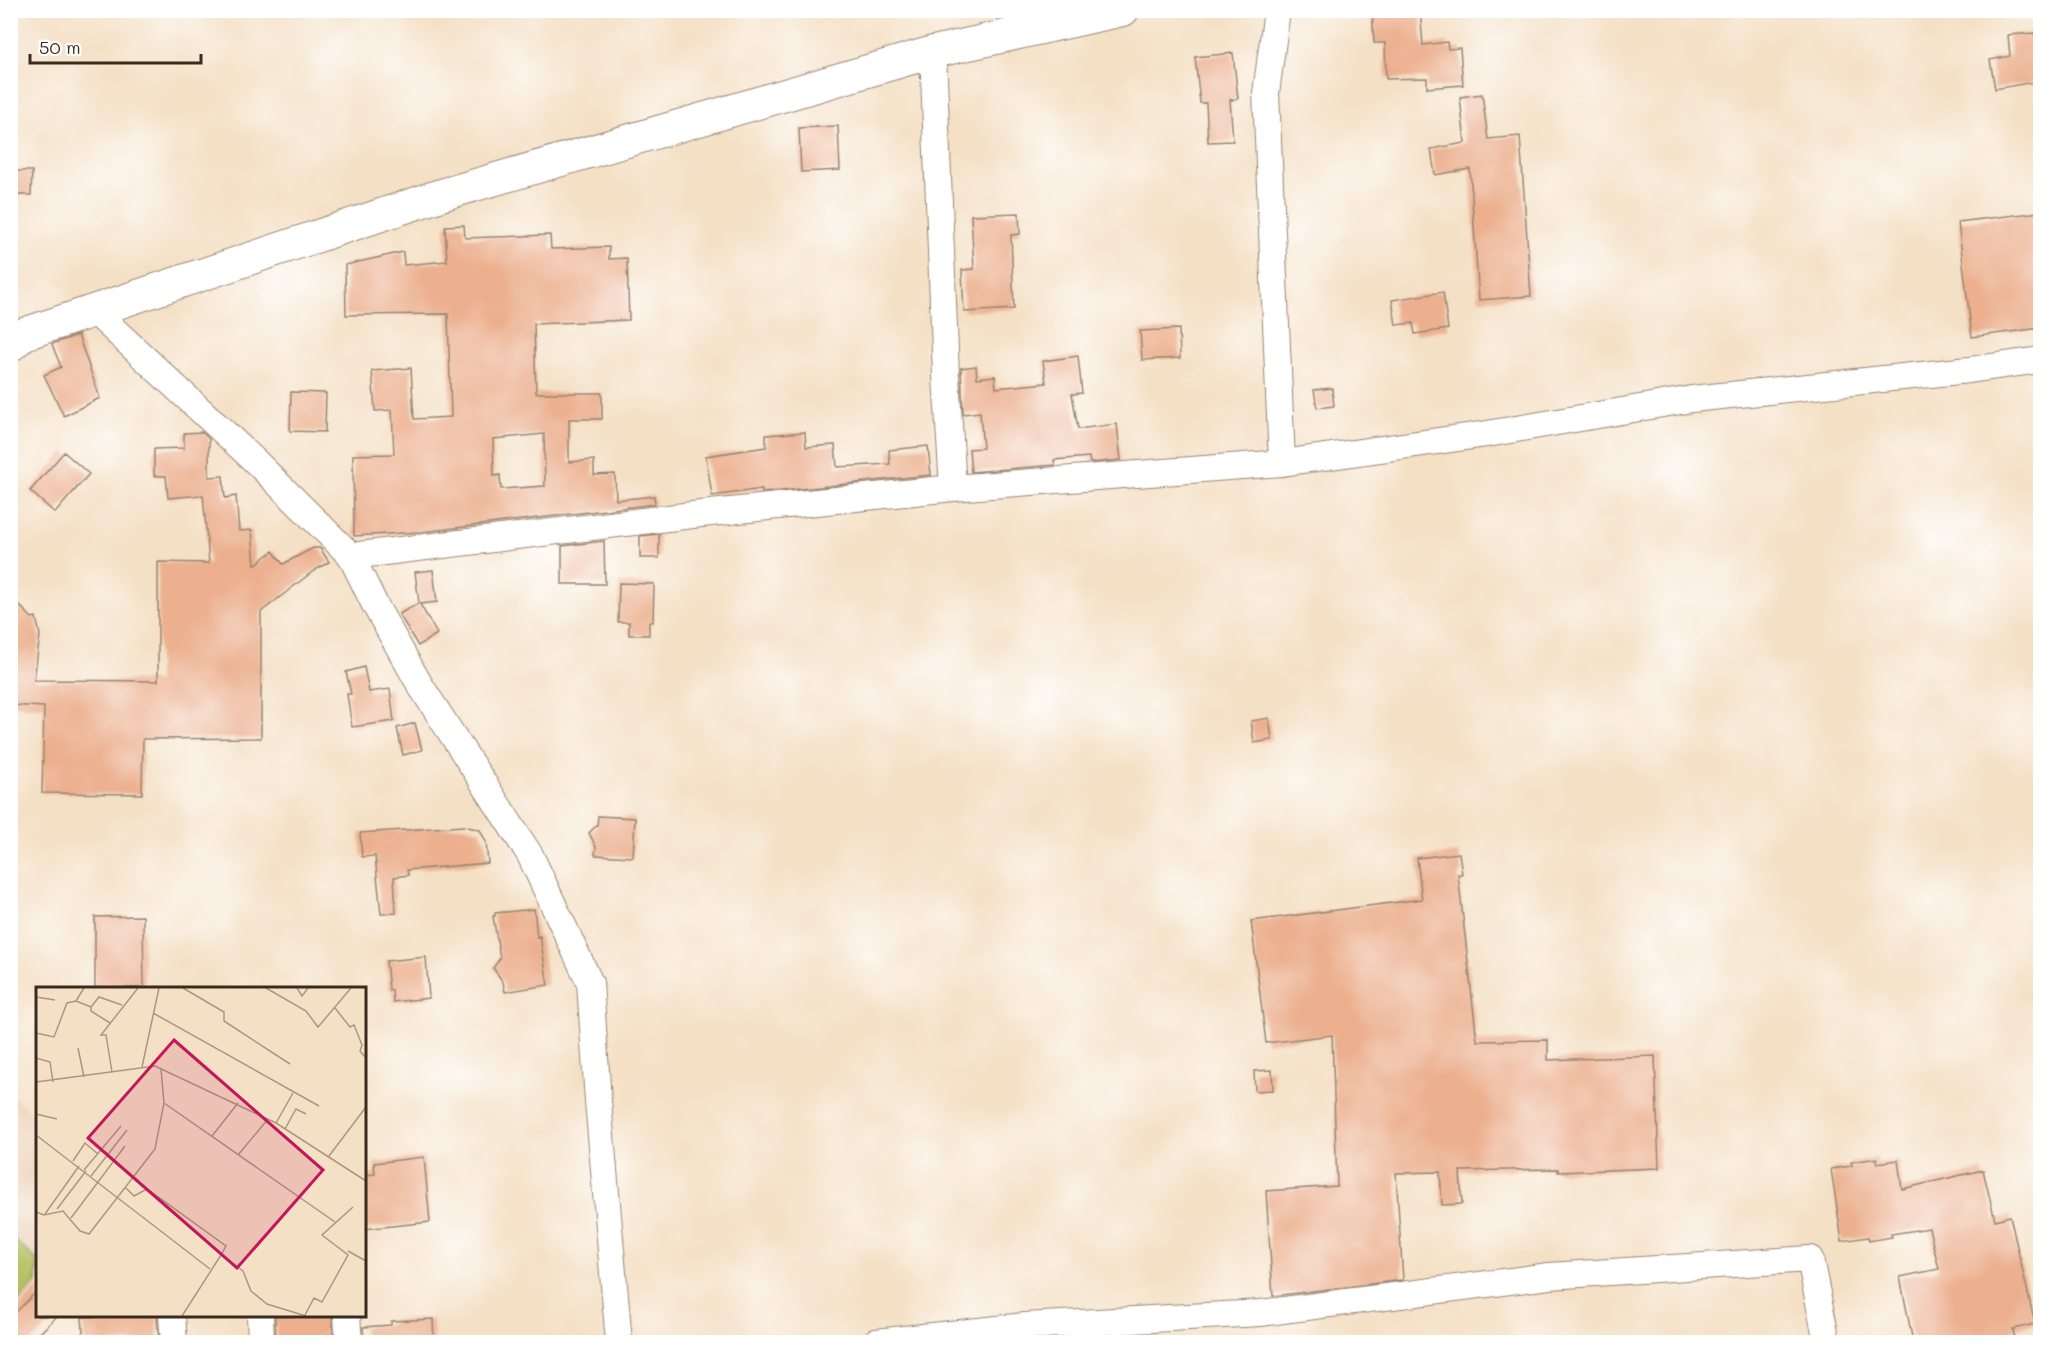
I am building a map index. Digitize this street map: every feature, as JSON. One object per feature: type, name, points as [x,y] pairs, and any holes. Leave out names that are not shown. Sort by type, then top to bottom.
[{"type":"street","points":[[10,346],[24,334],[441,195],[933,52],[1123,10]]},
{"type":"street","points":[[1277,10],[1266,93],[1282,463]]},
{"type":"street","points":[[933,52],[946,376],[953,488]]},
{"type":"street","points":[[94,310],[255,461],[351,556],[375,605],[420,685],[530,855],[590,983],[619,1342]]},
{"type":"street","points":[[351,556],[701,514],[953,488],[1282,463],[1487,434],[1692,399],[1969,370],[2040,360]]},
{"type":"street","points":[[876,1342],[1025,1326],[1260,1313],[1549,1276],[1810,1258],[1827,1342]]},
{"type":"street","points":[[172,1317],[174,1342]]},
{"type":"street","points":[[260,1317],[261,1342]]},
{"type":"street","points":[[347,1317],[349,1342]]},
{"type":"shaded area","points":[[10,1093],[36,1116],[36,1317],[49,1317],[23,1342],[11,1342]]},
{"type":"green space","points":[[10,1237],[36,1259],[36,1283],[11,1310]]},
{"type":"building","points":[[1372,10],[1420,10],[1423,45],[1447,42],[1448,49],[1460,48],[1463,85],[1427,88],[1427,78],[1386,79],[1385,43],[1374,43]]},
{"type":"building","points":[[2035,33],[2040,81],[1995,89],[1990,60],[2010,56],[2008,35]]},
{"type":"building","points":[[1233,53],[1238,99],[1230,100],[1233,141],[1208,142],[1206,103],[1200,103],[1195,57]]},
{"type":"building","points":[[1482,94],[1488,139],[1520,136],[1531,296],[1479,300],[1470,169],[1435,175],[1431,149],[1465,143],[1460,97]]},
{"type":"building","points":[[838,126],[840,170],[801,172],[799,128]]},
{"type":"building","points":[[11,171],[32,171],[31,195],[10,195]]},
{"type":"building","points":[[2040,212],[2040,328],[1972,337],[1958,222]]},
{"type":"building","points":[[1019,213],[1020,234],[1011,235],[1014,309],[964,312],[962,270],[974,269],[971,215]]},
{"type":"building","points":[[464,225],[465,238],[550,235],[551,249],[609,247],[609,259],[627,258],[629,320],[534,324],[536,393],[602,393],[602,419],[569,419],[569,462],[594,460],[594,475],[615,474],[616,500],[654,496],[655,504],[422,532],[354,536],[353,455],[394,454],[392,410],[375,411],[372,371],[411,368],[414,419],[451,417],[448,314],[346,315],[345,265],[403,252],[404,265],[447,261],[445,226]],"holes":[[[544,434],[545,486],[501,489],[500,475],[494,476],[493,439]]]},
{"type":"building","points":[[1443,292],[1448,329],[1415,334],[1413,323],[1396,325],[1392,300]]},
{"type":"building","points":[[1179,329],[1180,358],[1142,360],[1140,331]]},
{"type":"building","points":[[78,335],[100,398],[64,416],[44,375],[61,367],[52,344]]},
{"type":"building","points":[[1078,356],[1082,393],[1072,394],[1078,429],[1117,424],[1121,460],[1090,463],[1089,457],[1054,460],[1055,465],[971,472],[969,449],[983,448],[980,412],[963,414],[961,368],[976,366],[977,378],[995,376],[996,388],[1046,383],[1043,361]]},
{"type":"building","points":[[1332,388],[1334,406],[1317,408],[1314,390]]},
{"type":"building","points":[[291,392],[326,393],[325,432],[290,431]]},
{"type":"building","points":[[202,432],[209,439],[209,477],[223,476],[225,498],[236,496],[239,531],[252,530],[255,565],[273,551],[283,564],[313,548],[320,548],[329,562],[312,572],[261,612],[261,738],[143,739],[142,794],[42,793],[44,707],[10,705],[10,596],[32,618],[36,617],[40,635],[34,680],[158,681],[158,562],[209,563],[203,495],[168,498],[166,476],[154,476],[154,449],[184,448],[184,433]]},
{"type":"building","points":[[805,432],[806,447],[835,445],[837,467],[890,464],[889,450],[928,446],[931,475],[762,493],[762,489],[712,496],[706,456],[766,447],[766,435]]},
{"type":"building","points":[[64,452],[89,474],[55,513],[30,491]]},
{"type":"building","points":[[659,534],[659,558],[640,558],[640,536]]},
{"type":"building","points":[[604,541],[605,584],[562,584],[562,546]]},
{"type":"building","points":[[433,570],[437,602],[420,604],[437,634],[418,646],[399,614],[419,603],[415,572]]},
{"type":"building","points":[[619,583],[654,584],[653,622],[649,622],[649,635],[629,635],[629,622],[618,622]]},
{"type":"building","points":[[364,667],[369,692],[390,689],[394,721],[352,727],[347,694],[351,694],[346,672]]},
{"type":"building","points":[[1269,718],[1272,740],[1254,743],[1251,721]]},
{"type":"building","points":[[415,723],[422,750],[403,755],[397,728]]},
{"type":"building","points":[[598,816],[635,818],[633,857],[595,855],[596,847],[589,833],[597,825]]},
{"type":"building","points":[[464,826],[480,830],[486,842],[488,863],[407,870],[408,875],[394,877],[396,913],[381,914],[375,856],[362,857],[360,833]]},
{"type":"building","points":[[1459,853],[1462,874],[1458,874],[1477,1041],[1548,1040],[1548,1060],[1655,1056],[1659,1168],[1558,1172],[1558,1169],[1460,1171],[1462,1204],[1442,1205],[1440,1172],[1396,1173],[1403,1280],[1273,1296],[1266,1191],[1337,1186],[1332,1035],[1266,1043],[1251,921],[1422,899],[1417,858]]},
{"type":"building","points":[[534,909],[537,937],[540,936],[548,985],[505,992],[503,982],[493,968],[500,958],[493,916],[495,913]]},
{"type":"building","points":[[143,916],[144,987],[95,987],[95,917]]},
{"type":"building","points":[[426,957],[429,998],[393,1002],[392,990],[389,990],[386,961]]},
{"type":"building","points":[[1272,1070],[1273,1090],[1255,1091],[1254,1071]]},
{"type":"building","points":[[424,1157],[430,1222],[366,1229],[366,1175],[375,1174],[374,1163]]},
{"type":"building","points":[[1877,1158],[1877,1163],[1898,1160],[1902,1189],[1983,1170],[1995,1220],[2010,1216],[2035,1324],[2013,1329],[2015,1342],[1913,1342],[1900,1277],[1939,1269],[1929,1228],[1891,1234],[1892,1237],[1869,1241],[1868,1237],[1842,1241],[1831,1169],[1852,1166],[1851,1162]]},
{"type":"building","points":[[36,1292],[36,1317],[56,1317],[31,1342],[10,1342],[10,1318]]},
{"type":"building","points":[[82,1317],[157,1317],[159,1342],[84,1342]]},
{"type":"building","points":[[275,1317],[332,1317],[334,1342],[276,1342]]},
{"type":"building","points":[[433,1319],[434,1342],[364,1342],[363,1327],[391,1325],[391,1321]]}]
